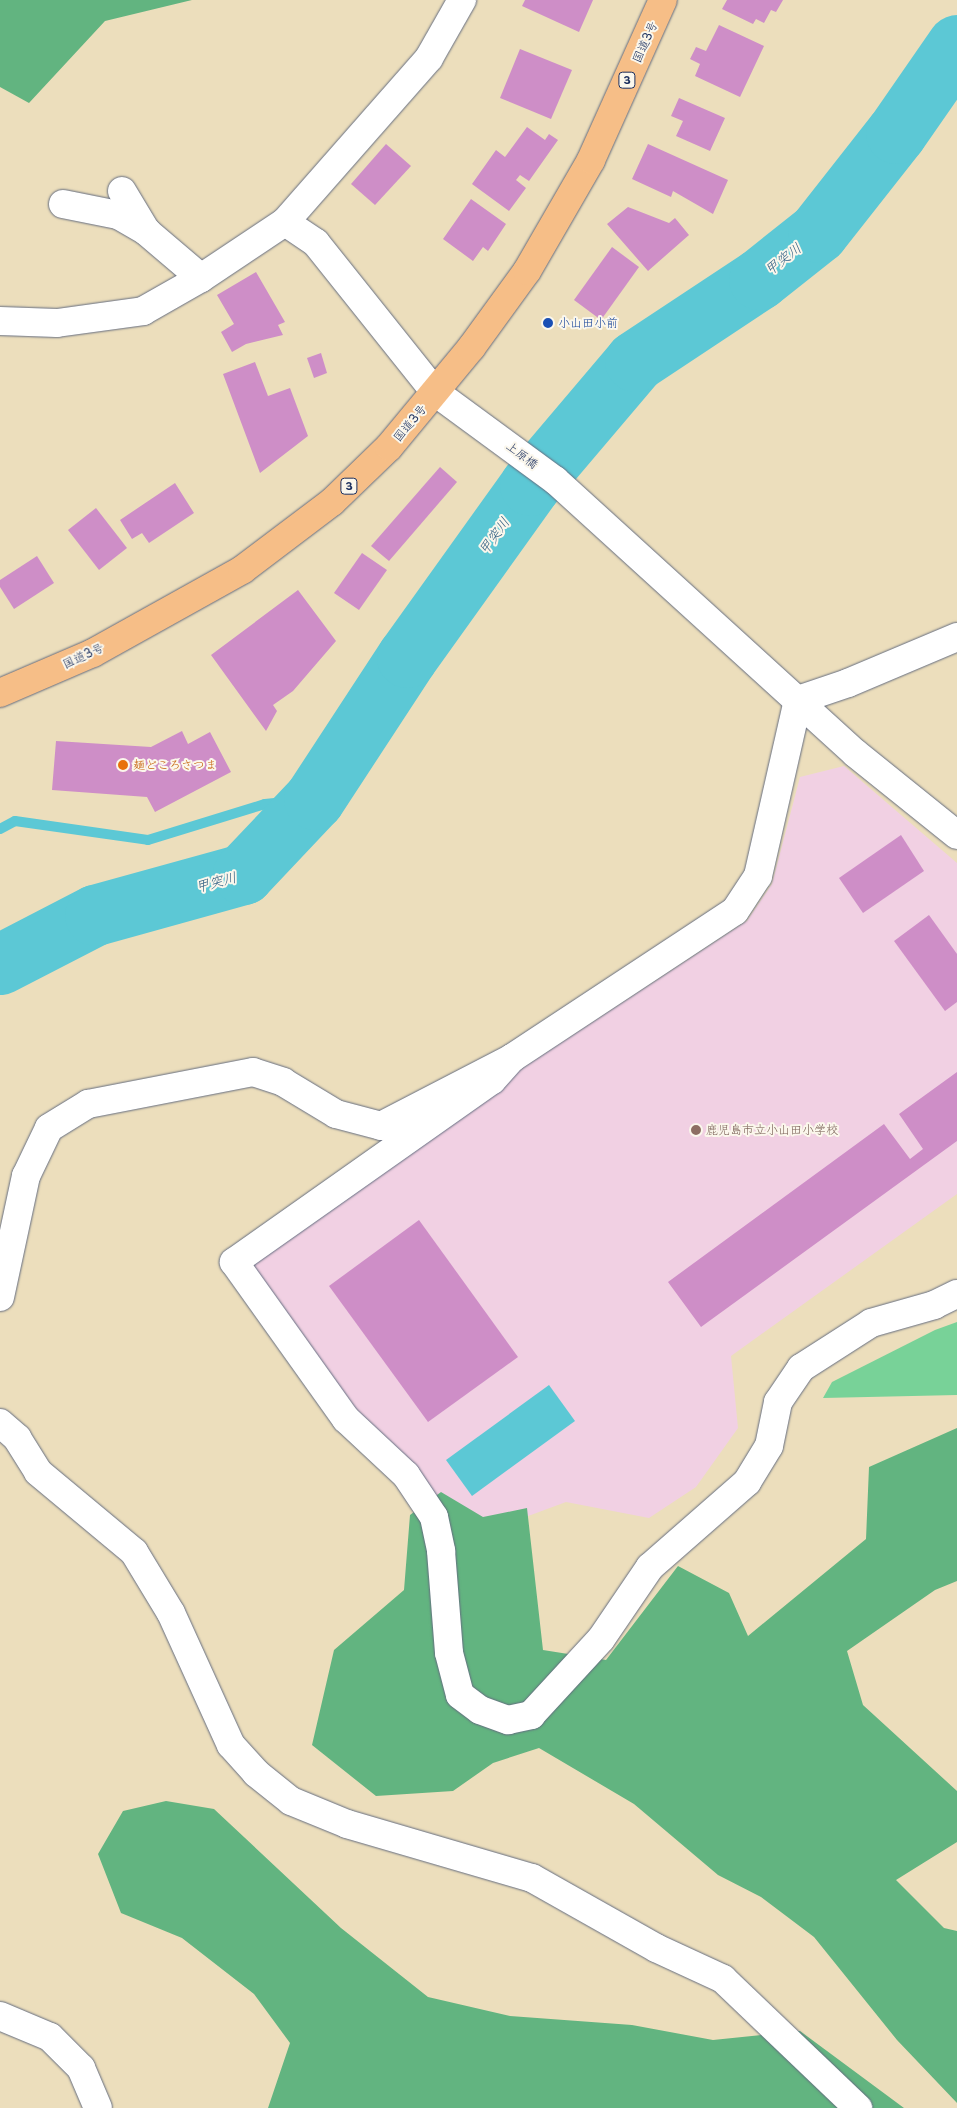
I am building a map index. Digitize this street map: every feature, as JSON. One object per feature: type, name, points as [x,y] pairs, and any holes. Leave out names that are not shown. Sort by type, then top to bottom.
[{"type":"highway","name":"国道3号","points":[[0,693],[93,653],[242,570],[332,502],[389,447],[471,348],[532,262],[591,160],[664,0]]},
{"type":"street","points":[[0,321],[56,324],[143,311],[201,278],[285,222],[429,58],[462,0]]},
{"type":"street","points":[[122,191],[147,232]]},
{"type":"street","points":[[63,204],[118,215],[147,232],[201,278]]},
{"type":"street","name":"上原橋","points":[[285,222],[316,243],[435,392],[556,480],[855,753],[957,835]]},
{"type":"street","points":[[0,1297],[26,1176],[49,1128],[88,1104],[252,1072],[283,1082],[336,1114],[381,1126],[512,1058],[735,911],[758,876],[798,700],[848,683],[957,637]]},
{"type":"street","points":[[512,1058],[492,1080],[234,1262],[346,1419],[406,1475],[434,1517],[441,1551],[449,1653],[460,1695],[480,1710],[508,1720],[531,1716],[602,1639],[650,1567],[747,1482],[769,1446],[778,1402],[801,1368],[871,1323],[934,1305],[957,1294]]},
{"type":"street","points":[[0,1423],[17,1438],[38,1472],[134,1552],[171,1613],[231,1745],[256,1772],[277,1790],[291,1801],[347,1824],[532,1878],[656,1948],[722,1979],[858,2108]]},
{"type":"street","points":[[0,2016],[50,2037],[82,2068],[98,2108]]},
{"type":"shaded area","name":"鹿児島市立小山田小学校","points":[[844,766],[957,863],[957,1194],[731,1356],[738,1428],[696,1487],[649,1518],[566,1502],[456,1543],[358,1419],[244,1265],[526,1066],[747,921],[772,884],[800,777]]},
{"type":"green space","points":[[0,0],[192,0],[105,21],[29,103],[0,87]]},
{"type":"green space","points":[[957,1322],[957,1395],[823,1398],[832,1382],[935,1330]]},
{"type":"green space","points":[[957,1428],[957,1581],[935,1590],[847,1651],[863,1705],[957,1791],[957,1842],[896,1880],[944,1928],[957,1931],[957,2103],[897,2040],[814,1937],[761,1897],[718,1875],[634,1804],[539,1748],[493,1763],[453,1791],[376,1796],[312,1745],[334,1650],[404,1590],[410,1515],[441,1492],[483,1517],[527,1508],[543,1650],[606,1660],[678,1566],[729,1593],[748,1636],[866,1539],[869,1467]]},
{"type":"green space","points":[[166,1801],[214,1809],[341,1928],[428,1997],[510,2016],[632,2025],[713,2040],[800,2031],[904,2108],[268,2108],[290,2043],[254,1994],[182,1938],[121,1913],[98,1854],[123,1811]]},
{"type":"water","points":[[549,1385],[575,1421],[472,1496],[446,1460]]},
{"type":"building","points":[[525,0],[593,0],[579,32],[522,6]]},
{"type":"building","points":[[727,0],[783,0],[776,12],[771,10],[764,23],[756,19],[753,24],[722,9]]},
{"type":"building","points":[[719,25],[764,46],[740,97],[695,76],[700,64],[690,59],[696,47],[706,51]]},
{"type":"building","points":[[520,49],[572,70],[551,119],[500,98]]},
{"type":"building","points":[[679,98],[725,118],[710,151],[676,136],[683,121],[671,116]]},
{"type":"building","points":[[527,127],[545,140],[549,134],[558,140],[529,181],[520,175],[516,180],[526,188],[509,211],[472,184],[496,150],[505,157]]},
{"type":"building","points":[[386,144],[411,166],[375,205],[351,184]]},
{"type":"building","points":[[648,144],[728,180],[713,214],[673,191],[671,197],[632,179]]},
{"type":"building","points":[[471,199],[506,224],[488,251],[483,247],[473,261],[443,239]]},
{"type":"building","points":[[628,207],[669,223],[675,218],[689,235],[648,271],[607,224]]},
{"type":"building","points":[[612,247],[639,267],[601,320],[574,300]]},
{"type":"building","points":[[256,272],[285,322],[278,325],[283,335],[246,344],[232,352],[221,332],[234,324],[217,295]]},
{"type":"building","points":[[321,353],[327,373],[314,378],[307,358]]},
{"type":"building","points":[[255,362],[268,396],[290,388],[308,436],[260,473],[223,374]]},
{"type":"building","points":[[440,467],[457,482],[389,561],[371,546]]},
{"type":"building","points":[[175,483],[194,513],[149,543],[142,533],[132,539],[120,520]]},
{"type":"building","points":[[96,508],[127,548],[99,570],[68,530]]},
{"type":"building","points":[[362,553],[387,570],[359,610],[334,593]]},
{"type":"building","points":[[37,556],[54,583],[14,609],[0,587],[0,580]]},
{"type":"building","points":[[298,590],[336,641],[293,691],[273,705],[277,711],[266,731],[211,655]]},
{"type":"building","points":[[182,731],[188,744],[210,732],[231,772],[155,812],[147,797],[52,790],[56,741],[151,747]]},
{"type":"building","points":[[901,835],[924,871],[863,913],[839,878]]},
{"type":"building","points":[[929,915],[957,954],[957,1002],[945,1011],[894,941]]},
{"type":"building","points":[[957,1072],[957,1141],[701,1327],[668,1282],[884,1124],[910,1159],[923,1149],[899,1114]]},
{"type":"building","points":[[419,1220],[518,1357],[428,1422],[329,1286]]},
{"type":"waterway","name":"甲突川","points":[[0,964],[95,915],[243,874],[314,799],[407,657],[530,485],[635,361],[759,279],[818,232],[896,133],[957,45]]},
{"type":"waterway","points":[[0,829],[15,821],[148,840],[265,804],[314,799]]},
{"type":"place","name":"小山田小前","points":[[548,323]]},
{"type":"place","name":"麺どころさつま","points":[[123,765]]},
{"type":"place","name":"鹿児島市立小山田小学校","points":[[696,1130]]}]
